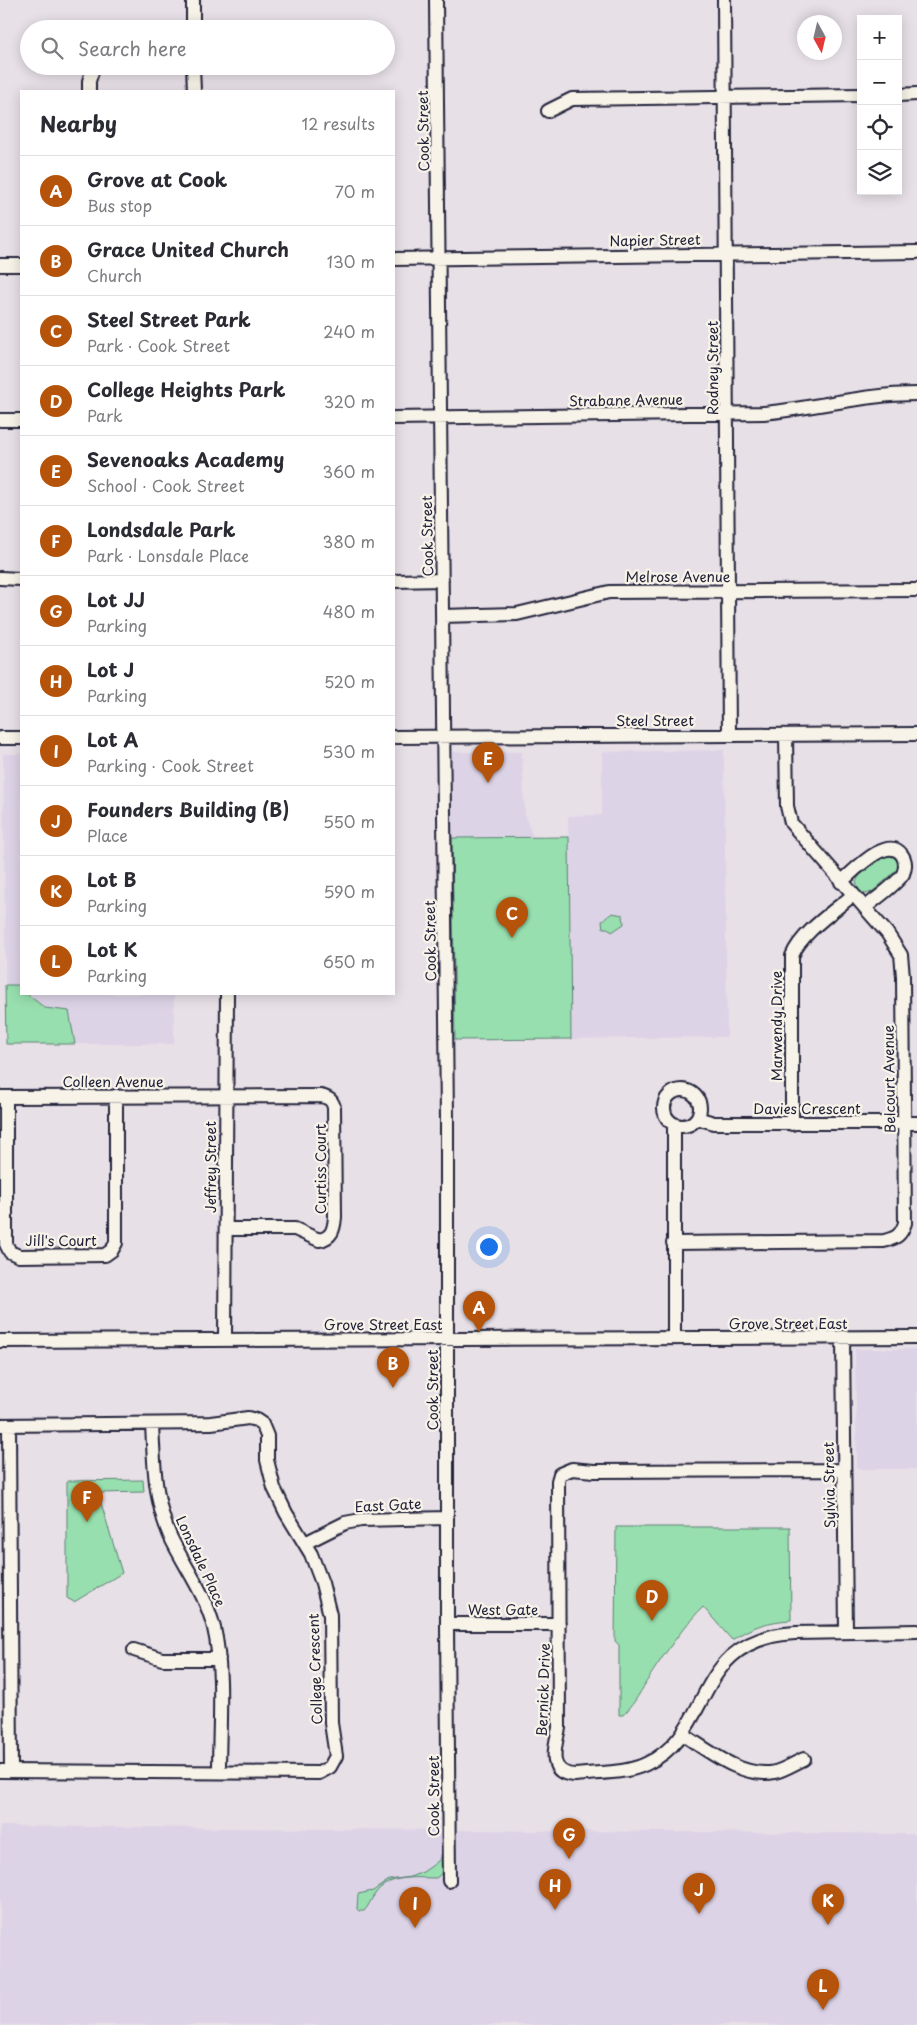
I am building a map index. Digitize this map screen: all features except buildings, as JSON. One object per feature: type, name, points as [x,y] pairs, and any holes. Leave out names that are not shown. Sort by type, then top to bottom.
[{"type":"street","points":[[193,0],[193,20]]},
{"type":"street","name":"Cook Street","points":[[436,0],[447,1120],[447,1624],[450,1881]]},
{"type":"street","name":"Rodney Street","points":[[724,0],[729,735]]},
{"type":"street","points":[[89,90],[91,75]]},
{"type":"street","points":[[193,75],[194,90]]},
{"type":"street","points":[[902,95],[917,94]]},
{"type":"street","points":[[548,111],[572,99],[857,95]]},
{"type":"street","name":"Napier Street","points":[[395,259],[917,252]]},
{"type":"street","points":[[0,266],[20,265]]},
{"type":"street","name":"Strabane Avenue","points":[[395,418],[727,414],[790,411],[870,397],[917,394]]},
{"type":"street","points":[[0,420],[20,420]]},
{"type":"street","points":[[0,578],[20,579]]},
{"type":"street","points":[[395,581],[442,580]]},
{"type":"street","name":"Melrose Avenue","points":[[442,616],[517,614],[608,592],[917,590]]},
{"type":"street","name":"Steel Street","points":[[395,737],[917,734]]},
{"type":"street","name":"Belcourt Avenue","points":[[673,1243],[884,1241],[902,1234],[905,1223],[911,1123],[901,955],[887,933],[791,823],[787,806],[786,735]]},
{"type":"street","points":[[0,738],[20,738]]},
{"type":"street","points":[[841,882],[882,850],[893,848],[900,851],[905,859],[906,867],[902,875],[865,908]]},
{"type":"street","name":"Marwendy Drive","points":[[792,1124],[792,956],[798,944],[805,936],[853,895]]},
{"type":"street","name":"Jeffrey Street","points":[[226,1340],[225,1096],[227,995]]},
{"type":"street","points":[[674,1338],[674,1124],[669,1121],[664,1110],[668,1098],[678,1091],[684,1090],[695,1095],[700,1106],[698,1118]]},
{"type":"street","name":"Jill's Court","points":[[3,1097],[6,1244],[10,1252],[19,1256],[105,1255],[112,1250],[116,1243],[116,1096]]},
{"type":"street","name":"Colleen Avenue","points":[[3,1097],[225,1096]]},
{"type":"street","name":"Curtiss Court","points":[[225,1096],[328,1097],[332,1102],[335,1114],[334,1226],[328,1238],[319,1240],[295,1229],[226,1228]]},
{"type":"street","name":"Davies Crescent","points":[[674,1124],[684,1126],[698,1118],[714,1124],[911,1123]]},
{"type":"street","name":"Sylvia Street","points":[[843,1337],[846,1632]]},
{"type":"street","name":"Grove Street East","points":[[0,1341],[917,1337]]},
{"type":"street","name":"College Crescent","points":[[5,1425],[211,1423],[248,1418],[262,1424],[267,1436],[267,1460],[274,1488],[286,1513],[306,1543],[318,1570],[330,1616],[331,1723],[336,1756],[334,1763],[319,1773],[5,1771]]},
{"type":"street","name":"Lonsdale Place","points":[[152,1424],[154,1477],[160,1506],[171,1536],[203,1594],[214,1630],[219,1659],[219,1772]]},
{"type":"street","points":[[5,1425],[5,1771]]},
{"type":"street","name":"Bernick Drive","points":[[844,1470],[594,1471],[572,1469],[565,1470],[560,1474],[558,1481],[559,1728],[554,1758],[559,1771],[567,1775],[575,1775],[631,1769],[646,1765],[661,1755],[682,1734],[715,1675],[741,1649],[759,1639],[780,1634],[917,1631]]},
{"type":"street","name":"East Gate","points":[[306,1543],[332,1528],[353,1521],[381,1518],[447,1518]]},
{"type":"street","name":"West Gate","points":[[447,1624],[559,1624]]},
{"type":"street","points":[[134,1650],[162,1659],[219,1659]]},
{"type":"street","points":[[682,1734],[729,1763],[758,1772],[775,1772],[804,1759]]},
{"type":"shaded area","points":[[724,750],[727,1037],[571,1039],[568,816],[602,815],[602,752]]},
{"type":"shaded area","points":[[452,752],[522,752],[525,815],[533,837],[452,838]]},
{"type":"shaded area","points":[[3,754],[20,754],[20,995],[174,995],[174,1044],[6,1044]]},
{"type":"shaded area","points":[[855,1349],[917,1349],[917,1469],[857,1469]]},
{"type":"shaded area","points":[[0,1826],[917,1834],[917,2025],[0,2025]]},
{"type":"green space","points":[[569,837],[571,1039],[455,1040],[452,838]]},
{"type":"green space","points":[[888,852],[899,858],[897,870],[872,892],[866,894],[859,891],[856,882],[859,876]]},
{"type":"green space","points":[[612,913],[623,915],[624,924],[612,932],[608,928],[603,928],[602,921]]},
{"type":"green space","points":[[5,985],[18,985],[20,987],[20,995],[28,995],[45,1008],[69,1011],[75,1044],[6,1044]]},
{"type":"green space","points":[[143,1480],[144,1492],[98,1493],[122,1573],[74,1602],[67,1598],[67,1481]]},
{"type":"green space","points":[[616,1527],[790,1527],[791,1620],[760,1625],[732,1640],[703,1607],[675,1640],[631,1706],[623,1715],[619,1715],[619,1645],[615,1641]]},
{"type":"green space","points":[[443,1855],[442,1871],[436,1878],[411,1878],[387,1883],[375,1894],[364,1911],[357,1909],[358,1894],[373,1891],[389,1880],[410,1877],[423,1872],[436,1863]]},
{"type":"place","name":"Sevenoaks Academy","points":[[488,783]]},
{"type":"place","name":"Steel Street Park","points":[[512,938]]},
{"type":"place","name":"Grove at Cook","points":[[479,1332]]},
{"type":"place","name":"Grace United Church","points":[[393,1388]]},
{"type":"place","name":"Londsdale Park","points":[[87,1522]]},
{"type":"place","name":"College Heights Park","points":[[652,1621]]},
{"type":"place","name":"Lot JJ","points":[[569,1859]]},
{"type":"place","name":"Lot J","points":[[555,1910]]},
{"type":"place","name":"Founders Building (B)","points":[[699,1914]]},
{"type":"place","name":"Lot B","points":[[828,1925]]},
{"type":"place","name":"Lot A","points":[[415,1928]]},
{"type":"place","name":"Lot K","points":[[823,2010]]}]
